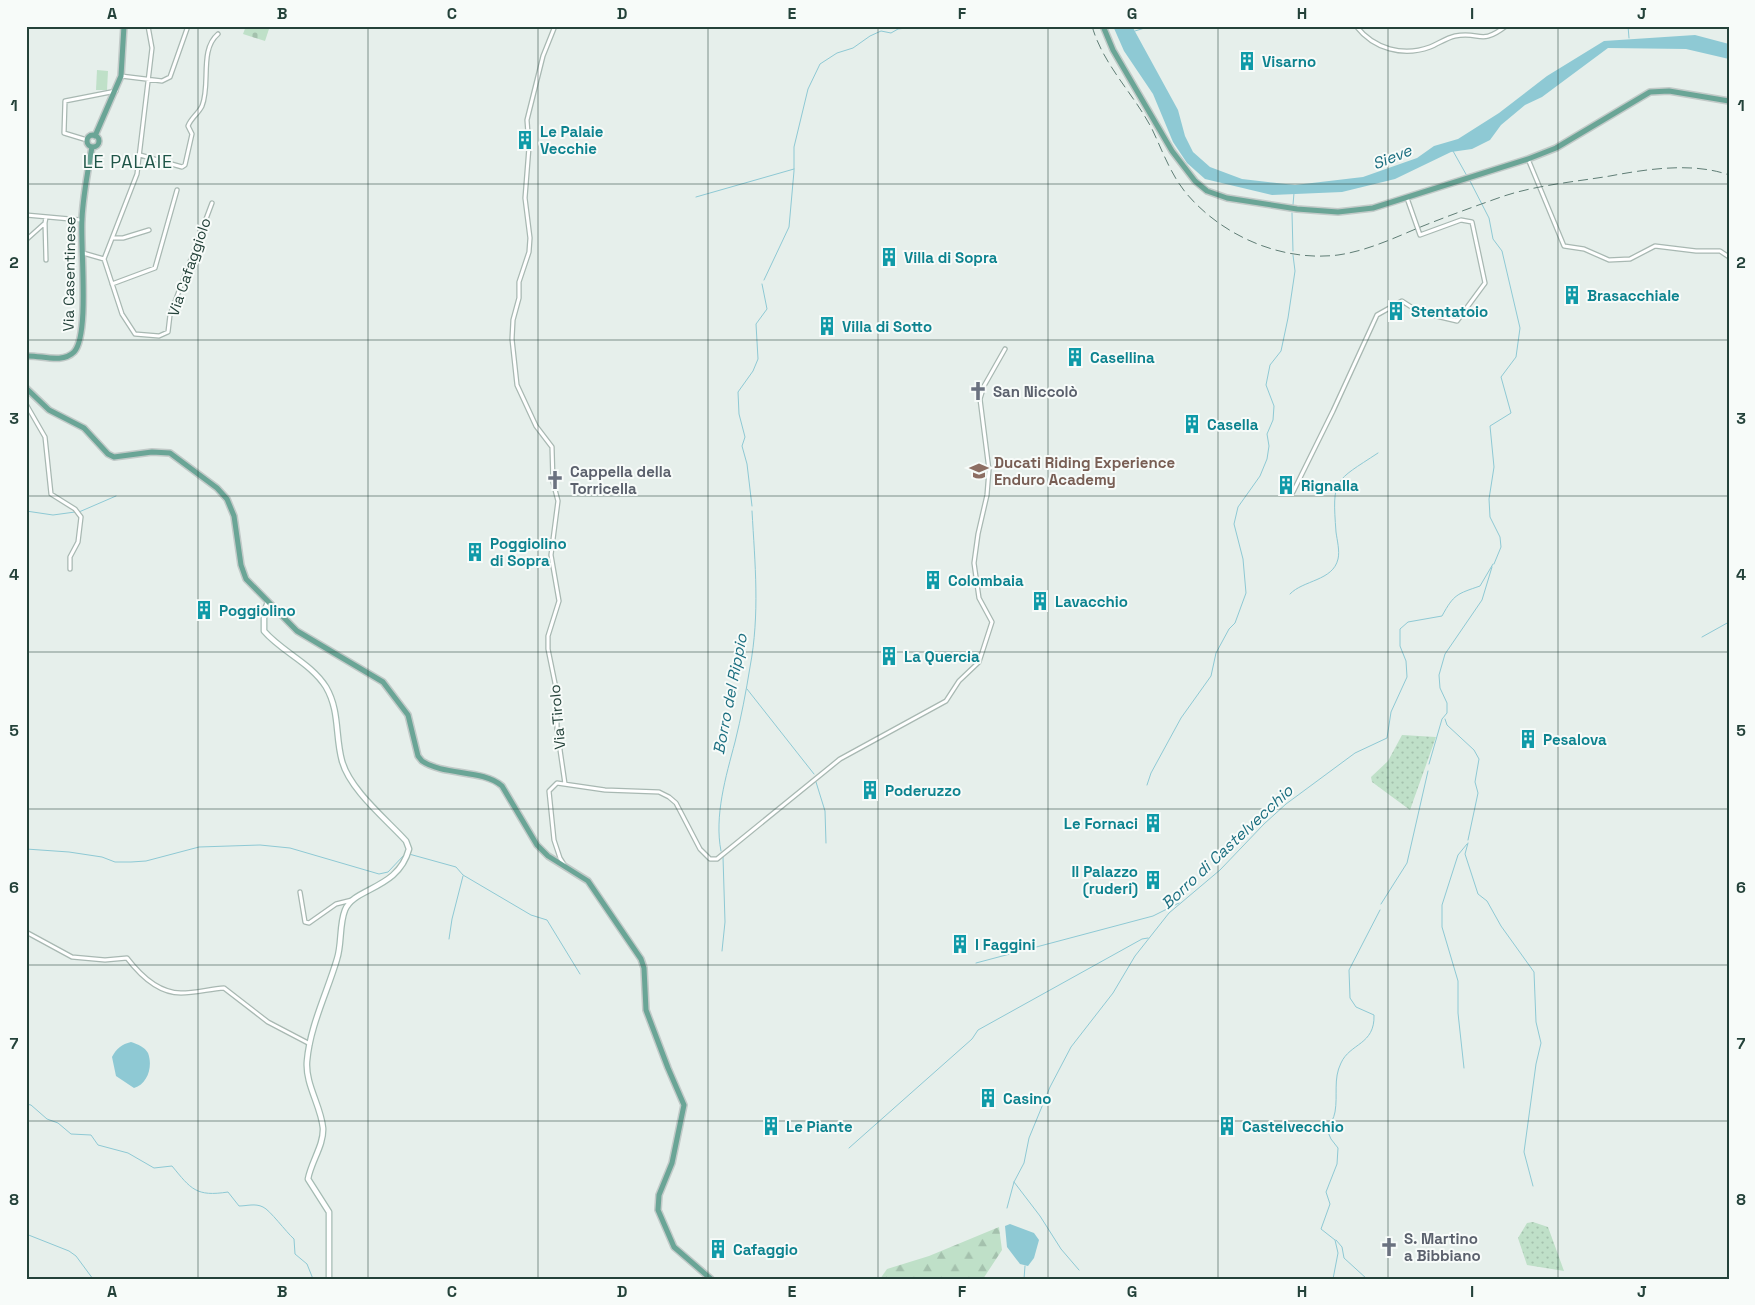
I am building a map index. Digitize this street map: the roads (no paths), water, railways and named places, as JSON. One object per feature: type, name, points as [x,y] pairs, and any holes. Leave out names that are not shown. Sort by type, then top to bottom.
[{"type":"main road","name":"Via Casentinese","points":[[26,356],[62,358],[69,356],[77,348],[81,336],[82,220],[92,147],[98,143],[95,136],[121,76],[124,26]]},
{"type":"main road","points":[[1104,26],[1113,50],[1172,151],[1195,181],[1207,191],[1227,198],[1297,209],[1338,212],[1373,208],[1528,159],[1556,148],[1650,92],[1669,90],[1729,101]]},
{"type":"main road","points":[[92,147],[87,140],[89,137],[95,136]]},
{"type":"main road","points":[[26,388],[49,410],[84,428],[108,454],[114,456],[152,452],[170,453],[217,488],[227,499],[234,516],[246,579],[304,636],[383,682],[408,715],[418,756],[422,761],[460,773],[490,779],[502,786],[537,845],[548,856],[588,881],[641,959],[644,968],[646,1010],[684,1105],[672,1163],[659,1195],[658,1210],[674,1247],[711,1279]]},
{"type":"main road","points":[[268,602],[264,612],[264,631],[311,670],[326,686],[336,714],[342,763],[362,794],[406,841],[409,850],[403,864],[384,884],[348,904],[344,912],[337,961],[325,991],[311,1044],[308,1071],[323,1129],[308,1179],[324,1201],[329,1212],[329,1279]]},
{"type":"street","points":[[83,253],[104,258],[114,238],[137,174],[152,48],[148,26]]},
{"type":"street","points":[[121,76],[162,81],[170,77],[188,26]]},
{"type":"street","name":"Via Tirolo","points":[[555,26],[543,56],[527,120],[529,147],[525,198],[530,238],[529,252],[519,282],[512,339],[517,385],[536,426],[552,447],[553,475],[558,501],[551,555],[560,601],[548,636],[548,648],[557,692],[557,729],[565,784]]},
{"type":"street","points":[[1356,26],[1383,48],[1395,52],[1428,48],[1454,36],[1491,37],[1506,26]]},
{"type":"street","points":[[140,155],[182,167],[185,165],[192,134],[188,126],[202,106],[207,77],[206,57],[214,38],[218,34]]},
{"type":"street","points":[[87,140],[64,133],[65,101],[116,91]]},
{"type":"street","points":[[1528,159],[1564,246],[1584,249],[1608,260],[1630,258],[1655,246],[1696,251],[1720,250],[1729,257]]},
{"type":"street","points":[[112,284],[154,268],[177,190]]},
{"type":"street","points":[[1293,492],[1377,315],[1402,302],[1419,312],[1458,322],[1485,284],[1472,222],[1461,220],[1420,234],[1407,198]]},
{"type":"street","name":"Via Cafaggiolo","points":[[104,258],[122,314],[135,334],[159,336],[168,332],[170,314],[212,203]]},
{"type":"street","points":[[26,214],[82,220]]},
{"type":"street","points":[[46,217],[46,260]]},
{"type":"street","points":[[26,240],[45,223]]},
{"type":"street","points":[[114,238],[123,238],[149,230]]},
{"type":"street","points":[[565,867],[566,864],[557,852],[554,840],[549,798],[552,786],[557,783],[605,790],[659,792],[676,803],[700,849],[710,859],[716,859],[840,759],[946,701],[959,681],[980,662],[992,622],[979,598],[974,563],[978,534],[987,495],[989,470],[980,399],[984,386],[1004,348]]},
{"type":"street","points":[[26,404],[45,437],[51,494],[75,509],[81,517],[78,542],[70,557],[70,569]]},
{"type":"street","points":[[300,892],[302,914],[305,922],[310,923],[336,904],[355,899]]},
{"type":"street","points":[[26,932],[72,957],[105,960],[127,958],[153,985],[168,991],[181,994],[224,988],[268,1022],[311,1044]]},
{"type":"water","name":"Sieve","points":[[1113,26],[1132,26],[1178,110],[1185,136],[1193,152],[1210,167],[1242,179],[1295,185],[1363,177],[1417,158],[1434,146],[1458,139],[1499,113],[1547,76],[1604,41],[1695,35],[1729,44],[1729,59],[1686,49],[1608,48],[1542,97],[1525,105],[1501,125],[1490,140],[1472,149],[1451,152],[1395,179],[1342,192],[1272,195],[1205,179],[1187,163],[1173,142],[1153,94],[1124,51]]},
{"type":"water","points":[[131,1042],[147,1051],[150,1063],[146,1079],[134,1088],[116,1076],[112,1057],[120,1047]]},
{"type":"water","points":[[1010,1224],[1034,1233],[1039,1240],[1034,1258],[1028,1266],[1020,1264],[1007,1247],[1005,1226]]},
{"type":"waterway","name":"Borro del Rippio","points":[[764,280],[789,227],[794,147],[808,89],[820,64],[837,53],[853,48],[881,31],[891,33],[898,29],[922,26]]},
{"type":"waterway","name":"Borro del Rippio","points":[[923,26],[947,26]]},
{"type":"waterway","points":[[1135,31],[1151,26]]},
{"type":"waterway","points":[[1628,26],[1629,38]]},
{"type":"waterway","points":[[1453,151],[1467,176]]},
{"type":"waterway","points":[[696,197],[794,169]]},
{"type":"waterway","points":[[1469,179],[1489,218],[1493,239],[1502,251],[1520,328],[1516,357],[1501,377],[1511,413],[1490,426],[1494,467],[1489,499],[1490,517],[1500,537],[1501,547],[1494,564]]},
{"type":"waterway","points":[[1293,205],[1294,193]]},
{"type":"waterway","points":[[1292,213],[1293,251]]},
{"type":"waterway","points":[[1147,785],[1151,773],[1181,718],[1211,676],[1216,653],[1229,629],[1235,623],[1246,593],[1243,559],[1234,524],[1238,507],[1260,476],[1267,459],[1269,446],[1267,434],[1273,420],[1274,406],[1266,385],[1270,365],[1281,351],[1288,318],[1295,271],[1293,255]]},
{"type":"waterway","name":"Borro del Rippio","points":[[752,506],[747,464],[742,446],[745,437],[739,414],[738,392],[753,371],[758,359],[756,324],[767,309],[762,284]]},
{"type":"waterway","points":[[1290,594],[1296,589],[1324,576],[1335,566],[1339,553],[1335,514],[1336,491],[1339,483],[1352,470],[1378,453]]},
{"type":"waterway","points":[[79,512],[116,496]]},
{"type":"waterway","points":[[26,511],[53,515],[75,512]]},
{"type":"waterway","name":"Borro del Rippio","points":[[721,851],[719,824],[722,796],[743,705],[755,628],[756,589],[752,511]]},
{"type":"waterway","name":"Borro di Castelvecchio","points":[[1007,1208],[1014,1182],[1024,1163],[1029,1138],[1050,1087],[1071,1047],[1113,993],[1135,956],[1169,913],[1220,870],[1286,804],[1355,753],[1387,738],[1391,712],[1407,677],[1406,661],[1400,646],[1400,629],[1408,622],[1442,616],[1453,599],[1466,591],[1480,586],[1493,564]]},
{"type":"waterway","points":[[1429,764],[1442,719],[1447,713],[1447,703],[1440,688],[1439,675],[1445,654],[1482,600],[1492,567]]},
{"type":"waterway","points":[[1702,637],[1729,622]]},
{"type":"waterway","points":[[747,689],[814,774]]},
{"type":"waterway","points":[[1445,719],[1447,725],[1474,750],[1479,759],[1475,782],[1478,793],[1468,840]]},
{"type":"waterway","points":[[1381,904],[1407,863],[1428,771]]},
{"type":"waterway","points":[[816,782],[825,811],[826,843]]},
{"type":"waterway","points":[[1468,843],[1465,854],[1478,894],[1487,901],[1501,926],[1534,972],[1536,1022],[1541,1043],[1536,1064],[1524,1152],[1533,1186]]},
{"type":"waterway","points":[[1464,1068],[1458,1013],[1458,981],[1442,927],[1442,905],[1458,855],[1467,844]]},
{"type":"waterway","points":[[26,849],[69,852],[102,857],[115,862],[131,862],[146,861],[199,847],[260,845],[290,848],[379,874],[388,872],[405,854]]},
{"type":"waterway","points":[[409,854],[456,867],[463,875],[531,915],[547,920],[580,974]]},
{"type":"waterway","name":"Borro del Rippio","points":[[722,951],[725,922],[723,857]]},
{"type":"waterway","points":[[449,939],[463,876]]},
{"type":"waterway","points":[[976,963],[1153,916],[1179,903]]},
{"type":"waterway","points":[[1333,1279],[1338,1253],[1335,1240],[1321,1229],[1330,1204],[1326,1192],[1337,1164],[1338,1148],[1327,1130],[1335,1112],[1336,1081],[1341,1063],[1345,1056],[1366,1038],[1371,1032],[1373,1025],[1374,1015],[1356,1007],[1350,998],[1349,970],[1380,910]]},
{"type":"waterway","points":[[849,1148],[972,1039],[978,1030],[1142,939],[1148,938]]},
{"type":"waterway","points":[[26,1104],[31,1105],[47,1119],[58,1123],[71,1134],[91,1135],[98,1145],[128,1153],[154,1168],[172,1166],[195,1190],[208,1193],[228,1192],[239,1206],[254,1205],[263,1207],[270,1212],[294,1239],[295,1254],[307,1264],[313,1279]]},
{"type":"waterway","points":[[1014,1182],[1040,1216],[1061,1249],[1079,1270]]},
{"type":"waterway","points":[[26,1234],[69,1251],[76,1256],[93,1279]]},
{"type":"waterway","points":[[1336,1240],[1342,1247],[1344,1258],[1367,1279]]},
{"type":"waterway","points":[[1024,1279],[1025,1266]]},
{"type":"railway","points":[[1092,26],[1103,54],[1145,116],[1171,170],[1186,193],[1217,222],[1254,243],[1275,250],[1317,256],[1359,251],[1501,197],[1555,184],[1670,168],[1700,169],[1729,175]]},
{"type":"place","name":"Visarno","points":[[1247,61]]},
{"type":"place","name":"Le Palaie Vecchie","points":[[525,140]]},
{"type":"place","name":"Villa di Sopra","points":[[889,257]]},
{"type":"place","name":"Brasacchiale","points":[[1572,295]]},
{"type":"place","name":"Stentatoio","points":[[1396,311]]},
{"type":"place","name":"Villa di Sotto","points":[[827,326]]},
{"type":"place","name":"Casellina","points":[[1075,357]]},
{"type":"place","name":"San Niccolò","points":[[978,391]]},
{"type":"place","name":"Casella","points":[[1192,424]]},
{"type":"place","name":"Ducati Riding Experience Enduro Academy","points":[[979,471]]},
{"type":"place","name":"Cappella della Torricella","points":[[555,480]]},
{"type":"place","name":"Rignalla","points":[[1286,485]]},
{"type":"place","name":"Poggiolino di Sopra","points":[[475,552]]},
{"type":"place","name":"Colombaia","points":[[933,580]]},
{"type":"place","name":"Lavacchio","points":[[1040,601]]},
{"type":"place","name":"Poggiolino","points":[[204,610]]},
{"type":"place","name":"La Quercia","points":[[889,656]]},
{"type":"place","name":"Pesalova","points":[[1528,739]]},
{"type":"place","name":"Poderuzzo","points":[[870,790]]},
{"type":"place","name":"Le Fornaci","points":[[1153,823]]},
{"type":"place","name":"Il Palazzo (ruderi)","points":[[1153,880]]},
{"type":"place","name":"I Faggini","points":[[960,944]]},
{"type":"place","name":"Casino","points":[[988,1098]]},
{"type":"place","name":"Le Piante","points":[[771,1126]]},
{"type":"place","name":"Castelvecchio","points":[[1227,1126]]},
{"type":"place","name":"S. Martino a Bibbiano","points":[[1389,1247]]},
{"type":"place","name":"Cafaggio","points":[[718,1249]]},
{"type":"district","name":"LE PALAIE","points":[[128,161]]}]
